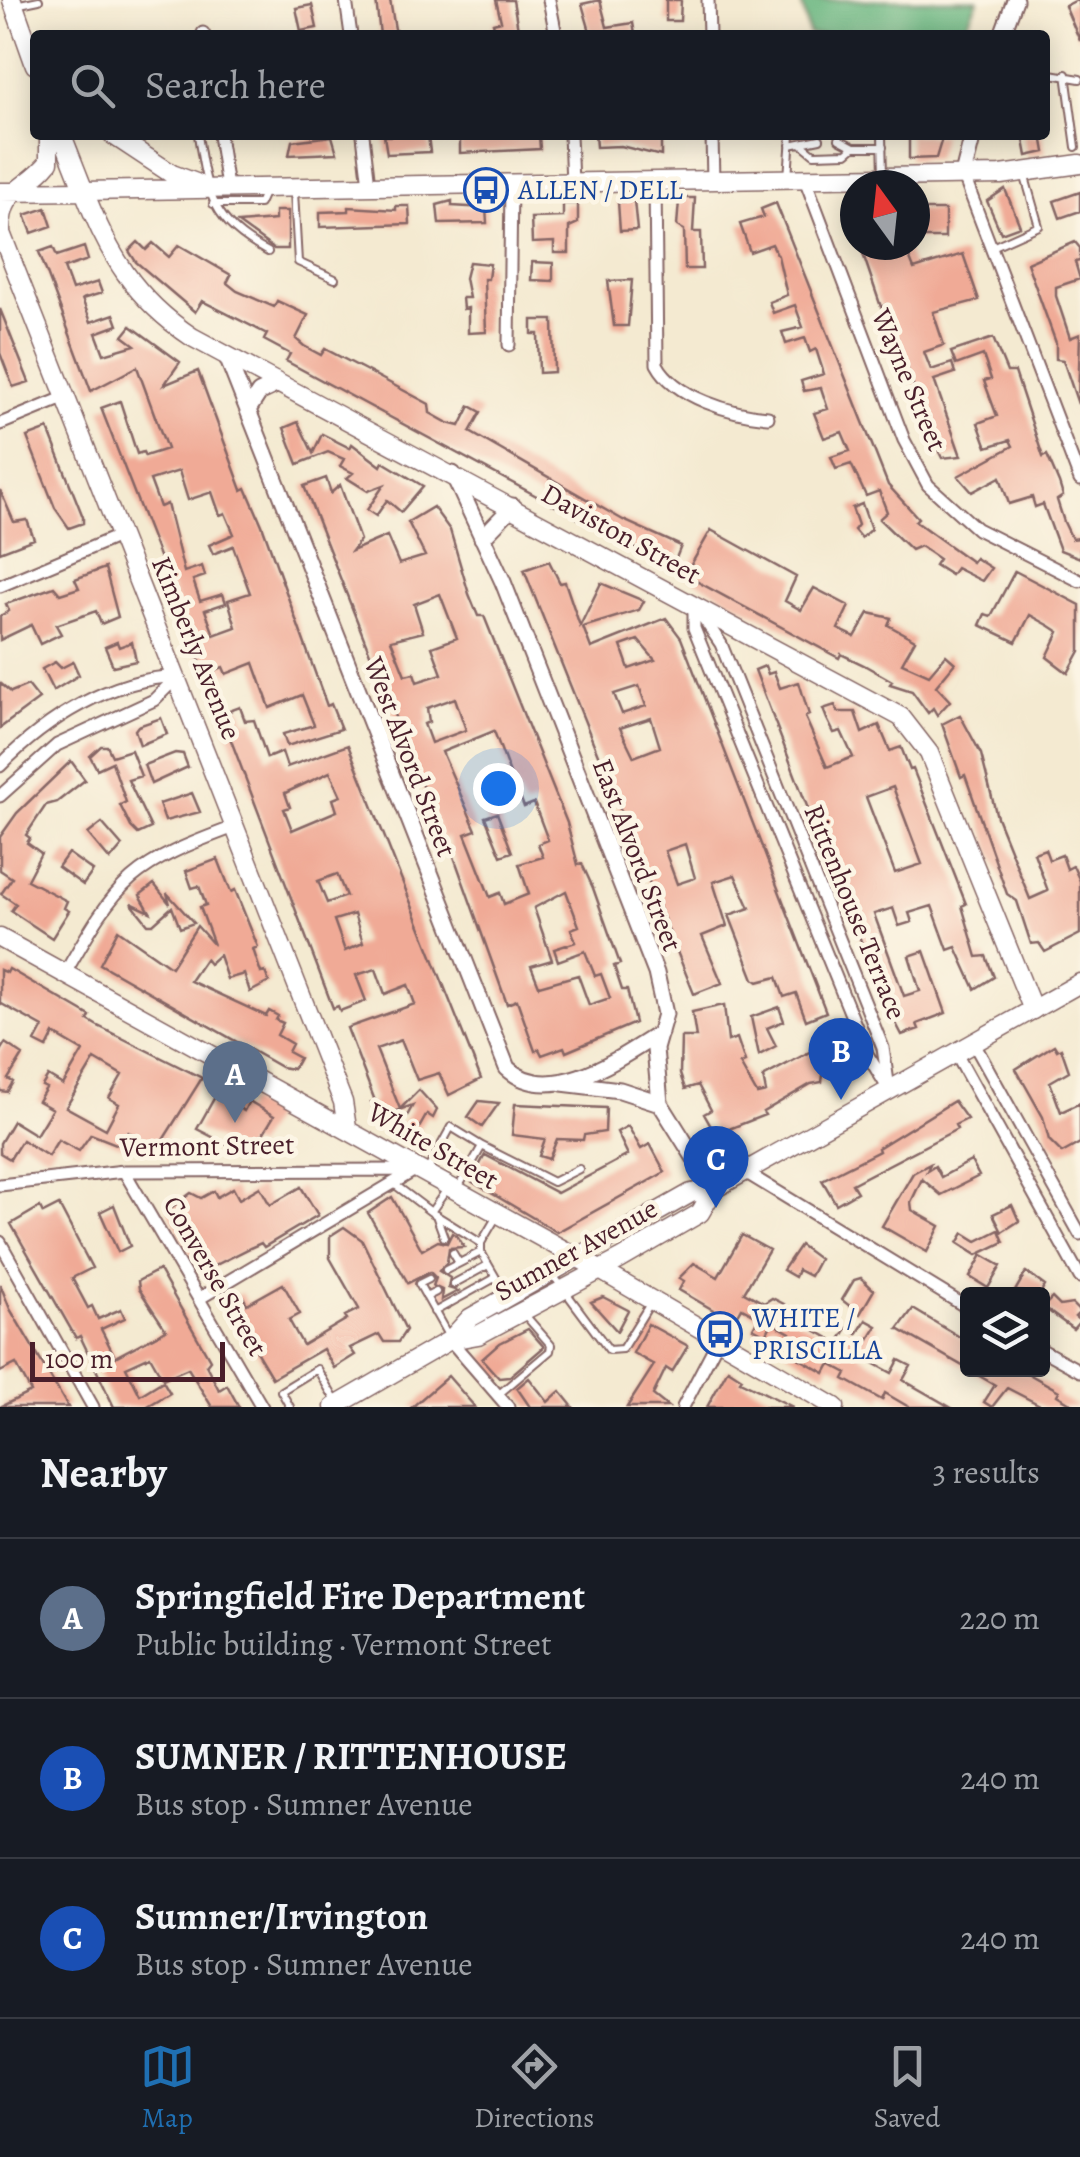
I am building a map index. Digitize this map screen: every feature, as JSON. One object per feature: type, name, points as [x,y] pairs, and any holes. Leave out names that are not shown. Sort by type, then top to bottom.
[{"type":"main road","points":[[13,3],[30,51]]},
{"type":"main road","points":[[6,192],[48,162],[49,140]]},
{"type":"main road","name":"Daviston Street","points":[[64,140],[109,252],[132,286],[176,326],[227,357],[514,506],[880,704],[914,730],[929,753],[1033,1010]]},
{"type":"main road","points":[[121,140],[209,195]]},
{"type":"main road","points":[[930,175],[1024,172],[1079,154]]},
{"type":"main road","points":[[6,192],[209,195],[228,187],[840,178]]},
{"type":"main road","name":"Kimberly Avenue","points":[[6,192],[0,209],[1,232],[344,1102],[347,1128]]},
{"type":"main road","name":"White Street","points":[[0,938],[600,1270],[835,1407]]},
{"type":"main road","name":"Sumner Avenue","points":[[336,1406],[450,1340],[470,1318],[691,1193],[714,1189],[1080,983]]},
{"type":"main road","name":"Sumner Avenue","points":[[450,1340],[478,1334],[700,1213],[714,1189]]},
{"type":"street","points":[[346,0],[350,30]]},
{"type":"street","points":[[549,0],[555,30]]},
{"type":"street","points":[[708,0],[709,30]]},
{"type":"street","points":[[1004,30],[1016,0]]},
{"type":"street","points":[[220,140],[228,187]]},
{"type":"street","points":[[364,140],[369,185]]},
{"type":"street","points":[[570,140],[572,183]]},
{"type":"street","points":[[712,140],[713,180]]},
{"type":"street","points":[[972,140],[962,174],[1080,480]]},
{"type":"street","name":"Wayne Street","points":[[797,179],[904,440],[928,485],[977,529],[1080,581]]},
{"type":"street","points":[[655,182],[653,312],[661,372],[712,404],[741,414],[768,417]]},
{"type":"street","points":[[509,345],[511,184]]},
{"type":"street","name":"West Alvord Street","points":[[227,357],[503,1060],[524,1080],[620,1090],[660,1103]]},
{"type":"street","points":[[248,410],[259,392],[278,384]]},
{"type":"street","points":[[0,424],[66,398]]},
{"type":"street","name":"East Alvord Street","points":[[453,474],[503,582],[656,973],[666,1014],[655,1058],[660,1103],[714,1189]]},
{"type":"street","points":[[482,538],[514,506]]},
{"type":"street","points":[[0,586],[121,535]]},
{"type":"street","name":"Rittenhouse Terrace","points":[[694,606],[721,644],[882,1048],[890,1091]]},
{"type":"street","name":"Rittenhouse Terrace","points":[[694,606],[694,628],[866,1054],[890,1091]]},
{"type":"street","points":[[0,766],[54,720],[96,697],[146,678],[178,676]]},
{"type":"street","points":[[0,796],[33,763],[67,739],[154,700],[178,676]]},
{"type":"street","points":[[54,720],[67,739]]},
{"type":"street","points":[[64,975],[97,916],[132,876],[155,859],[236,826]]},
{"type":"street","points":[[559,1083],[660,1033]]},
{"type":"street","points":[[973,1042],[1080,1234]]},
{"type":"street","points":[[955,1052],[1080,1276]]},
{"type":"street","name":"Vermont Street","points":[[0,1186],[124,1171],[420,1172]]},
{"type":"street","name":"Converse Street","points":[[124,1171],[262,1407]]},
{"type":"street","points":[[200,1298],[393,1184],[420,1172]]},
{"type":"street","points":[[744,1172],[960,1303]]},
{"type":"street","points":[[0,1242],[93,1407]]},
{"type":"street","points":[[450,1340],[508,1407]]},
{"type":"street","points":[[683,1407],[718,1340]]},
{"type":"street","points":[[1050,1354],[1080,1371]]},
{"type":"lane","points":[[13,3],[38,0]]},
{"type":"lane","points":[[1050,73],[1080,79]]},
{"type":"lane","points":[[1066,74],[1079,154]]},
{"type":"lane","points":[[199,140],[209,195],[234,234],[268,252]]},
{"type":"lane","points":[[790,140],[797,179]]},
{"type":"lane","points":[[790,145],[803,146],[818,140]]},
{"type":"lane","points":[[841,140],[854,147],[883,147]]},
{"type":"lane","points":[[882,140],[883,170]]},
{"type":"lane","points":[[803,146],[814,154],[847,153],[854,147]]},
{"type":"lane","points":[[991,247],[1039,226],[1024,172]]},
{"type":"lane","points":[[209,195],[259,204],[268,186]]},
{"type":"lane","points":[[294,186],[298,262],[335,279]]},
{"type":"lane","points":[[420,1172],[451,1127],[553,1182],[579,1169]]},
{"type":"lane","points":[[434,1213],[482,1146]]},
{"type":"lane","points":[[393,1184],[481,1247],[507,1297]]},
{"type":"lane","points":[[434,1213],[444,1237]]},
{"type":"lane","points":[[446,1270],[481,1247],[498,1215]]},
{"type":"lane","points":[[453,1253],[458,1263]]},
{"type":"lane","points":[[453,1284],[488,1265]]},
{"type":"lane","points":[[551,1273],[609,1350],[622,1349],[631,1339],[652,1301]]},
{"type":"lane","points":[[429,1278],[419,1284],[450,1340]]},
{"type":"lane","points":[[434,1312],[495,1278]]},
{"type":"lane","points":[[426,1297],[436,1292]]},
{"type":"lane","points":[[498,1395],[550,1350],[551,1345],[521,1312]]},
{"type":"lane","points":[[290,1407],[280,1391],[317,1369],[336,1406]]},
{"type":"green space","points":[[801,0],[978,0],[964,30],[808,30]]},
{"type":"building","points":[[376,0],[390,0],[395,30],[379,30]]},
{"type":"building","points":[[496,0],[513,0],[518,30],[495,30],[493,23],[501,21]]},
{"type":"building","points":[[600,0],[607,27],[633,23],[634,30],[590,30],[582,4]]},
{"type":"building","points":[[666,0],[681,0],[680,21],[666,21]]},
{"type":"building","points":[[1077,0],[1080,6],[1080,41],[1065,6]]},
{"type":"building","points":[[312,5],[317,28],[301,30],[296,8]]},
{"type":"building","points":[[333,140],[337,153],[289,155],[292,141]]},
{"type":"building","points":[[385,140],[429,140],[430,152],[387,154]]},
{"type":"building","points":[[460,140],[539,140],[540,149],[460,153]]},
{"type":"building","points":[[595,140],[661,140],[661,156],[621,146],[596,147]]},
{"type":"building","points":[[909,140],[941,140],[936,158],[909,159]]},
{"type":"building","points":[[1024,140],[1043,140],[1045,152],[1027,156]]},
{"type":"building","points":[[1005,189],[1020,226],[1001,233],[987,201]]},
{"type":"building","points":[[1080,192],[1080,211],[1060,218],[1054,201]]},
{"type":"building","points":[[695,198],[693,232],[701,232],[702,269],[685,269],[684,230],[677,226],[679,201]]},
{"type":"building","points":[[452,201],[452,206],[486,208],[487,223],[439,224],[437,205]]},
{"type":"building","points":[[634,201],[637,230],[620,231],[618,202]]},
{"type":"building","points":[[776,203],[888,485],[918,518],[915,521],[972,562],[975,558],[991,568],[982,581],[956,568],[951,575],[935,565],[939,559],[920,546],[911,550],[879,519],[887,512],[879,491],[866,496],[851,464],[836,469],[831,457],[850,451],[842,432],[824,438],[814,413],[828,409],[821,388],[804,391],[801,381],[824,374],[816,349],[810,352],[805,338],[786,344],[782,332],[803,327],[795,305],[773,313],[769,302],[787,295],[778,256],[772,244],[750,252],[740,224],[764,217],[761,209]]},
{"type":"building","points":[[563,204],[578,204],[578,223],[569,227],[569,253],[554,253],[554,242],[532,243],[531,218],[563,217]]},
{"type":"building","points":[[396,206],[409,206],[410,224],[320,227],[320,212],[349,211],[349,207],[396,210]]},
{"type":"building","points":[[46,208],[52,226],[32,233],[25,215]]},
{"type":"building","points":[[930,210],[945,210],[945,238],[930,238]]},
{"type":"building","points":[[275,211],[288,211],[288,249],[274,249],[238,223],[275,220]]},
{"type":"building","points":[[138,242],[146,250],[153,243],[169,257],[179,245],[231,275],[227,283],[237,291],[274,307],[277,301],[308,315],[296,339],[304,346],[321,355],[325,349],[429,404],[430,413],[448,423],[460,426],[470,406],[481,412],[470,432],[623,520],[681,546],[672,568],[631,546],[633,542],[610,532],[608,535],[559,503],[555,506],[286,361],[290,354],[264,340],[267,334],[202,301],[195,312],[136,262],[129,251]]},
{"type":"building","points":[[1075,242],[1080,248],[1080,261],[1075,262],[1080,279],[1056,287],[1056,296],[1070,338],[1080,334],[1078,404],[1063,360],[1056,359],[1056,343],[1027,263]]},
{"type":"building","points":[[53,247],[57,256],[84,247],[88,260],[64,268],[72,290],[98,282],[102,293],[82,299],[91,322],[114,314],[118,325],[96,333],[104,354],[135,345],[123,336],[131,326],[180,362],[164,385],[198,371],[242,490],[246,488],[262,525],[327,706],[331,704],[341,729],[287,746],[283,734],[314,725],[302,695],[270,708],[254,663],[226,674],[223,667],[205,674],[101,408],[120,401],[137,454],[143,452],[145,456],[167,449],[137,367],[91,391],[39,252]],"holes":[[[179,471],[188,500],[212,492],[220,515],[225,513],[234,534],[209,545],[213,554],[233,546],[250,593],[228,600],[236,627],[214,635],[205,610],[226,603],[223,594],[200,601],[193,580],[205,576],[202,566],[184,572],[167,504],[160,507],[150,480]]]},
{"type":"building","points":[[963,254],[979,300],[933,312],[944,345],[924,352],[931,370],[952,363],[955,373],[934,380],[961,456],[942,458],[929,432],[886,305],[881,307],[865,260],[910,260],[914,269]]},
{"type":"building","points":[[469,262],[490,264],[488,279],[484,279],[486,332],[468,333],[468,308],[463,309],[462,298],[469,298],[465,278]]},
{"type":"building","points":[[532,262],[553,263],[553,281],[531,280]]},
{"type":"building","points":[[632,280],[628,326],[614,326],[608,281]]},
{"type":"building","points":[[0,309],[29,382],[13,387],[0,353]]},
{"type":"building","points":[[532,320],[553,320],[554,372],[539,373],[538,334],[532,334]]},
{"type":"building","points":[[993,338],[1007,372],[1015,372],[1043,457],[1047,455],[1059,483],[1063,496],[1057,500],[1072,539],[1080,538],[1080,558],[1060,550],[1043,504],[1035,507],[1032,497],[1009,504],[1000,477],[972,492],[958,476],[1013,446],[1010,440],[987,447],[978,423],[997,416],[984,381],[991,379],[983,355],[956,365],[951,352]]},
{"type":"building","points":[[298,422],[313,453],[322,434],[350,448],[352,444],[381,466],[383,462],[423,486],[401,512],[387,500],[376,516],[367,510],[384,485],[368,491],[347,478],[353,473],[340,466],[344,459],[328,452],[298,464],[284,428]]},
{"type":"building","points":[[48,429],[83,517],[83,523],[69,528],[55,508],[27,437]]},
{"type":"building","points":[[326,478],[331,493],[340,485],[360,540],[352,551],[387,536],[399,564],[425,556],[408,522],[433,507],[450,530],[469,594],[478,616],[484,616],[567,823],[578,865],[582,864],[593,888],[620,964],[614,966],[622,990],[627,990],[635,1023],[566,1052],[564,1047],[542,1055],[539,1049],[535,1051],[517,1000],[507,1004],[447,837],[443,839],[304,486]],"holes":[[[440,594],[457,638],[432,647],[442,674],[417,682],[414,673],[405,675],[391,640],[423,632],[414,604]],[[455,698],[466,730],[431,743],[424,724],[429,722],[427,708]],[[494,731],[510,774],[488,782],[492,794],[516,786],[524,807],[534,803],[548,840],[538,844],[543,857],[519,864],[529,894],[504,904],[500,893],[490,897],[465,834],[476,830],[442,752]],[[566,891],[579,926],[571,929],[576,942],[554,949],[558,961],[585,951],[595,976],[601,974],[610,998],[589,1005],[578,975],[539,986],[531,966],[552,960],[534,908]]]},
{"type":"building","points":[[0,490],[14,522],[27,520],[34,539],[0,552]]},
{"type":"building","points":[[862,504],[871,529],[861,538],[854,530],[858,525],[852,508]]},
{"type":"building","points":[[711,530],[796,577],[785,601],[801,610],[814,588],[849,606],[838,629],[855,637],[869,613],[891,618],[888,625],[915,640],[902,663],[929,675],[946,655],[955,663],[936,686],[950,701],[937,715],[933,708],[928,713],[912,691],[890,684],[892,681],[841,654],[839,658],[685,575]]},
{"type":"building","points":[[549,561],[560,583],[565,582],[580,626],[601,583],[644,601],[639,610],[583,627],[591,648],[666,618],[681,638],[826,1012],[806,1020],[796,993],[784,997],[777,977],[758,982],[754,979],[729,915],[750,908],[735,875],[713,882],[727,926],[702,936],[722,983],[694,994],[524,570]],"holes":[[[638,640],[655,660],[629,669],[621,646]],[[639,686],[646,706],[622,714],[614,694]],[[651,718],[660,747],[634,757],[620,728]],[[685,844],[695,878],[677,884],[665,851]]]},
{"type":"building","points":[[105,568],[118,617],[101,624],[96,611],[56,625],[61,634],[40,644],[31,625],[0,640],[0,616],[9,611],[6,604],[54,587],[60,594],[79,588],[75,579]]},
{"type":"building","points":[[1015,571],[1080,605],[1080,651],[1068,673],[1047,657],[1059,632],[1030,615],[1016,642],[980,625],[985,614],[991,616]]},
{"type":"building","points":[[117,642],[119,647],[132,642],[136,661],[113,666],[105,647]]},
{"type":"building","points":[[55,662],[61,668],[73,662],[79,675],[53,691],[42,669]]},
{"type":"building","points":[[765,666],[768,674],[774,672],[780,688],[799,682],[809,715],[805,717],[827,767],[853,757],[841,731],[834,733],[823,709],[835,705],[838,712],[855,712],[862,733],[879,725],[890,751],[901,747],[910,770],[913,769],[966,904],[962,906],[977,957],[986,956],[994,977],[975,989],[956,947],[948,950],[932,906],[909,913],[912,922],[899,926],[893,908],[874,914],[904,996],[920,991],[909,956],[924,951],[946,1013],[917,1024],[919,1029],[902,1035],[885,1002],[892,994],[885,972],[872,974],[843,888],[839,889],[822,834],[818,835],[755,670]],"holes":[[[893,787],[922,864],[895,873],[866,797]]]},
{"type":"building","points":[[0,683],[11,692],[28,685],[39,699],[0,728]]},
{"type":"building","points":[[240,707],[245,721],[254,720],[267,758],[282,752],[287,767],[348,745],[481,1079],[449,1095],[439,1073],[417,1080],[401,1040],[376,1049],[400,1109],[419,1090],[437,1110],[433,1118],[427,1114],[410,1144],[396,1136],[413,1105],[376,1118],[371,1102],[375,1101],[347,1028],[415,1004],[408,985],[385,994],[376,969],[356,975],[366,1001],[340,1011],[338,1006],[333,1008],[221,714]],"holes":[[[330,772],[341,796],[333,799],[337,811],[292,830],[284,809],[290,807],[285,793]],[[337,874],[346,896],[327,903],[318,881]],[[354,914],[363,943],[345,951],[334,920]]]},
{"type":"building","points":[[960,715],[981,754],[997,817],[1030,899],[1048,891],[1034,853],[1045,849],[1049,860],[1062,855],[1067,869],[1073,866],[1080,881],[1080,934],[1045,952],[1039,943],[1031,944],[1017,901],[1007,894],[965,775],[961,777],[942,724]]},
{"type":"building","points":[[161,718],[167,734],[140,745],[135,730],[138,726]]},
{"type":"building","points":[[101,746],[107,746],[112,756],[131,750],[141,776],[128,780],[151,828],[138,834],[131,827],[120,805],[126,802],[112,762],[97,769],[90,756]]},
{"type":"building","points":[[175,753],[183,754],[188,767],[151,784],[144,765]]},
{"type":"building","points":[[71,761],[85,780],[57,802],[46,805],[26,835],[30,838],[27,843],[41,853],[27,880],[67,901],[64,908],[69,911],[52,938],[11,911],[16,904],[1,894],[12,878],[0,870],[0,837],[17,813]]},
{"type":"building","points":[[192,793],[200,812],[165,821],[159,804]]},
{"type":"building","points":[[497,813],[512,852],[501,856],[485,817]]},
{"type":"building","points":[[102,823],[122,846],[110,860],[88,834]]},
{"type":"building","points":[[68,853],[93,871],[83,885],[58,867]]},
{"type":"building","points":[[218,859],[258,947],[253,949],[261,973],[265,972],[269,982],[250,992],[244,974],[227,979],[219,955],[209,964],[205,959],[190,981],[266,1016],[269,1011],[278,1016],[276,1020],[283,1023],[277,1035],[292,1044],[288,1052],[299,1058],[293,1069],[281,1067],[100,964],[118,930],[171,967],[197,926],[214,945],[200,907],[206,905],[199,886],[192,888],[186,871]]},
{"type":"building","points":[[154,884],[170,904],[167,893],[194,923],[180,928],[172,907],[148,924],[131,903],[150,912],[140,895]]},
{"type":"building","points":[[9,969],[90,1016],[88,1020],[96,1025],[202,1078],[158,1148],[128,1132],[121,1146],[91,1134],[79,1151],[58,1140],[48,1156],[22,1140],[10,1159],[0,1153],[0,1143],[13,1121],[36,1135],[52,1109],[38,1101],[46,1088],[42,1086],[48,1076],[63,1085],[83,1051],[54,1034],[47,1048],[35,1042],[43,1027],[0,1003],[0,970],[7,973]],"holes":[[[95,1059],[122,1075],[109,1098],[119,1104],[106,1129],[66,1107]]]},
{"type":"building","points":[[724,1005],[728,1041],[737,1038],[745,1062],[740,1064],[757,1094],[766,1092],[763,1077],[832,1040],[845,1064],[823,1075],[822,1082],[811,1084],[763,1112],[765,1115],[729,1129],[732,1134],[717,1137],[704,1114],[711,1110],[698,1085],[685,1089],[680,1074],[681,1037],[696,1037],[692,1012]]},
{"type":"building","points":[[779,1007],[784,1021],[767,1028],[776,1046],[759,1055],[751,1017]]},
{"type":"building","points":[[5,1043],[23,1055],[8,1079],[13,1082],[7,1092],[0,1091],[0,1051]]},
{"type":"building","points":[[1054,1045],[1057,1050],[1061,1048],[1069,1071],[1050,1082],[1061,1112],[1080,1103],[1080,1143],[1062,1153],[1049,1140],[1043,1117],[1016,1069]]},
{"type":"building","points":[[216,1095],[244,1111],[249,1101],[274,1116],[255,1147],[249,1143],[245,1150],[238,1150],[197,1129]]},
{"type":"building","points":[[479,1101],[499,1103],[482,1127],[468,1117]]},
{"type":"building","points":[[954,1101],[967,1119],[955,1125],[957,1129],[852,1184],[857,1192],[836,1204],[822,1180],[879,1151],[878,1148]]},
{"type":"building","points":[[515,1104],[606,1108],[605,1132],[584,1135],[583,1140],[557,1139],[549,1159],[539,1156],[545,1139],[512,1135]]},
{"type":"building","points":[[628,1126],[641,1149],[650,1144],[665,1172],[557,1232],[471,1181],[485,1155],[557,1193],[628,1155],[617,1132]]},
{"type":"building","points":[[971,1161],[979,1176],[941,1195],[922,1179],[911,1202],[912,1210],[940,1226],[927,1252],[882,1226],[913,1173],[930,1164],[927,1171],[935,1166],[941,1177]]},
{"type":"building","points":[[260,1187],[270,1205],[301,1187],[318,1215],[264,1247],[261,1243],[200,1273],[168,1210],[191,1193],[201,1198],[214,1191],[217,1197],[233,1188],[239,1199]]},
{"type":"building","points":[[392,1197],[422,1250],[438,1241],[447,1243],[452,1233],[458,1237],[464,1247],[449,1248],[447,1262],[439,1271],[450,1278],[448,1288],[458,1291],[441,1300],[442,1290],[433,1286],[436,1278],[430,1272],[408,1283],[368,1213]]},
{"type":"building","points":[[59,1205],[92,1268],[72,1278],[88,1308],[92,1306],[98,1319],[121,1309],[125,1318],[101,1329],[115,1357],[166,1330],[139,1289],[138,1281],[159,1270],[210,1360],[206,1365],[219,1390],[227,1385],[239,1407],[212,1407],[188,1368],[163,1379],[150,1356],[126,1367],[140,1395],[163,1381],[170,1393],[146,1407],[114,1407],[80,1336],[76,1338],[11,1224],[40,1207],[43,1213]]},
{"type":"building","points":[[114,1205],[130,1246],[118,1252],[100,1212]]},
{"type":"building","points":[[1012,1205],[1019,1221],[1002,1232],[993,1214]]},
{"type":"building","points":[[344,1227],[362,1240],[406,1330],[398,1342],[384,1342],[379,1334],[350,1348],[355,1355],[334,1368],[323,1349],[272,1378],[226,1301],[241,1293],[247,1304],[283,1284],[300,1314],[289,1320],[303,1345],[347,1319],[345,1316],[359,1309],[330,1258],[330,1236]]},
{"type":"building","points":[[999,1230],[1004,1242],[977,1255],[958,1243],[964,1233],[977,1241]]},
{"type":"building","points":[[742,1235],[769,1250],[744,1292],[764,1303],[772,1298],[784,1304],[781,1311],[838,1343],[847,1328],[857,1334],[866,1320],[877,1326],[859,1355],[892,1373],[899,1360],[911,1366],[903,1380],[950,1407],[909,1407],[885,1393],[882,1400],[844,1379],[847,1373],[830,1364],[825,1373],[786,1351],[790,1333],[772,1323],[766,1335],[753,1328],[759,1317],[742,1308],[734,1322],[679,1290],[684,1281],[679,1278],[694,1263],[718,1277]]},
{"type":"building","points":[[800,1245],[819,1259],[810,1276],[798,1270],[795,1277],[783,1270]]},
{"type":"building","points":[[982,1255],[1001,1266],[989,1287],[970,1277]]},
{"type":"building","points":[[1026,1272],[1045,1286],[1044,1287],[1017,1287]]},
{"type":"building","points":[[861,1278],[874,1290],[860,1314],[842,1300],[854,1280]]},
{"type":"building","points":[[0,1284],[10,1309],[68,1407],[0,1407],[31,1392],[16,1364],[0,1372]]},
{"type":"building","points":[[603,1297],[628,1310],[617,1331],[591,1302]]},
{"type":"building","points":[[1050,1300],[1060,1306],[1072,1304],[1080,1312],[1075,1317],[1080,1321],[1073,1329],[1050,1312]]},
{"type":"building","points":[[913,1309],[960,1337],[960,1364],[898,1329]]},
{"type":"building","points":[[648,1324],[688,1346],[672,1372],[666,1368],[653,1395],[668,1407],[627,1407],[654,1365],[633,1353]]},
{"type":"building","points":[[528,1329],[544,1347],[509,1377],[499,1378],[482,1359],[500,1343]]},
{"type":"building","points":[[728,1369],[742,1378],[740,1381],[793,1407],[707,1407]]},
{"type":"building","points":[[448,1376],[475,1407],[412,1407]]},
{"type":"building","points":[[981,1377],[1034,1377],[1077,1407],[1044,1407],[1007,1388],[992,1407],[984,1402],[995,1385]]},
{"type":"building","points":[[529,1378],[548,1402],[560,1391],[573,1407],[530,1407],[517,1388]]},
{"type":"place","name":"ALLEN / DELL","points":[[486,190]]},
{"type":"place","name":"SUMNER / RITTENHOUSE","points":[[841,1100]]},
{"type":"place","name":"Springfield Fire Department","points":[[235,1123]]},
{"type":"place","name":"Sumner/Irvington","points":[[716,1208]]},
{"type":"place","name":"WHITE / PRISCILLA","points":[[720,1334]]}]
